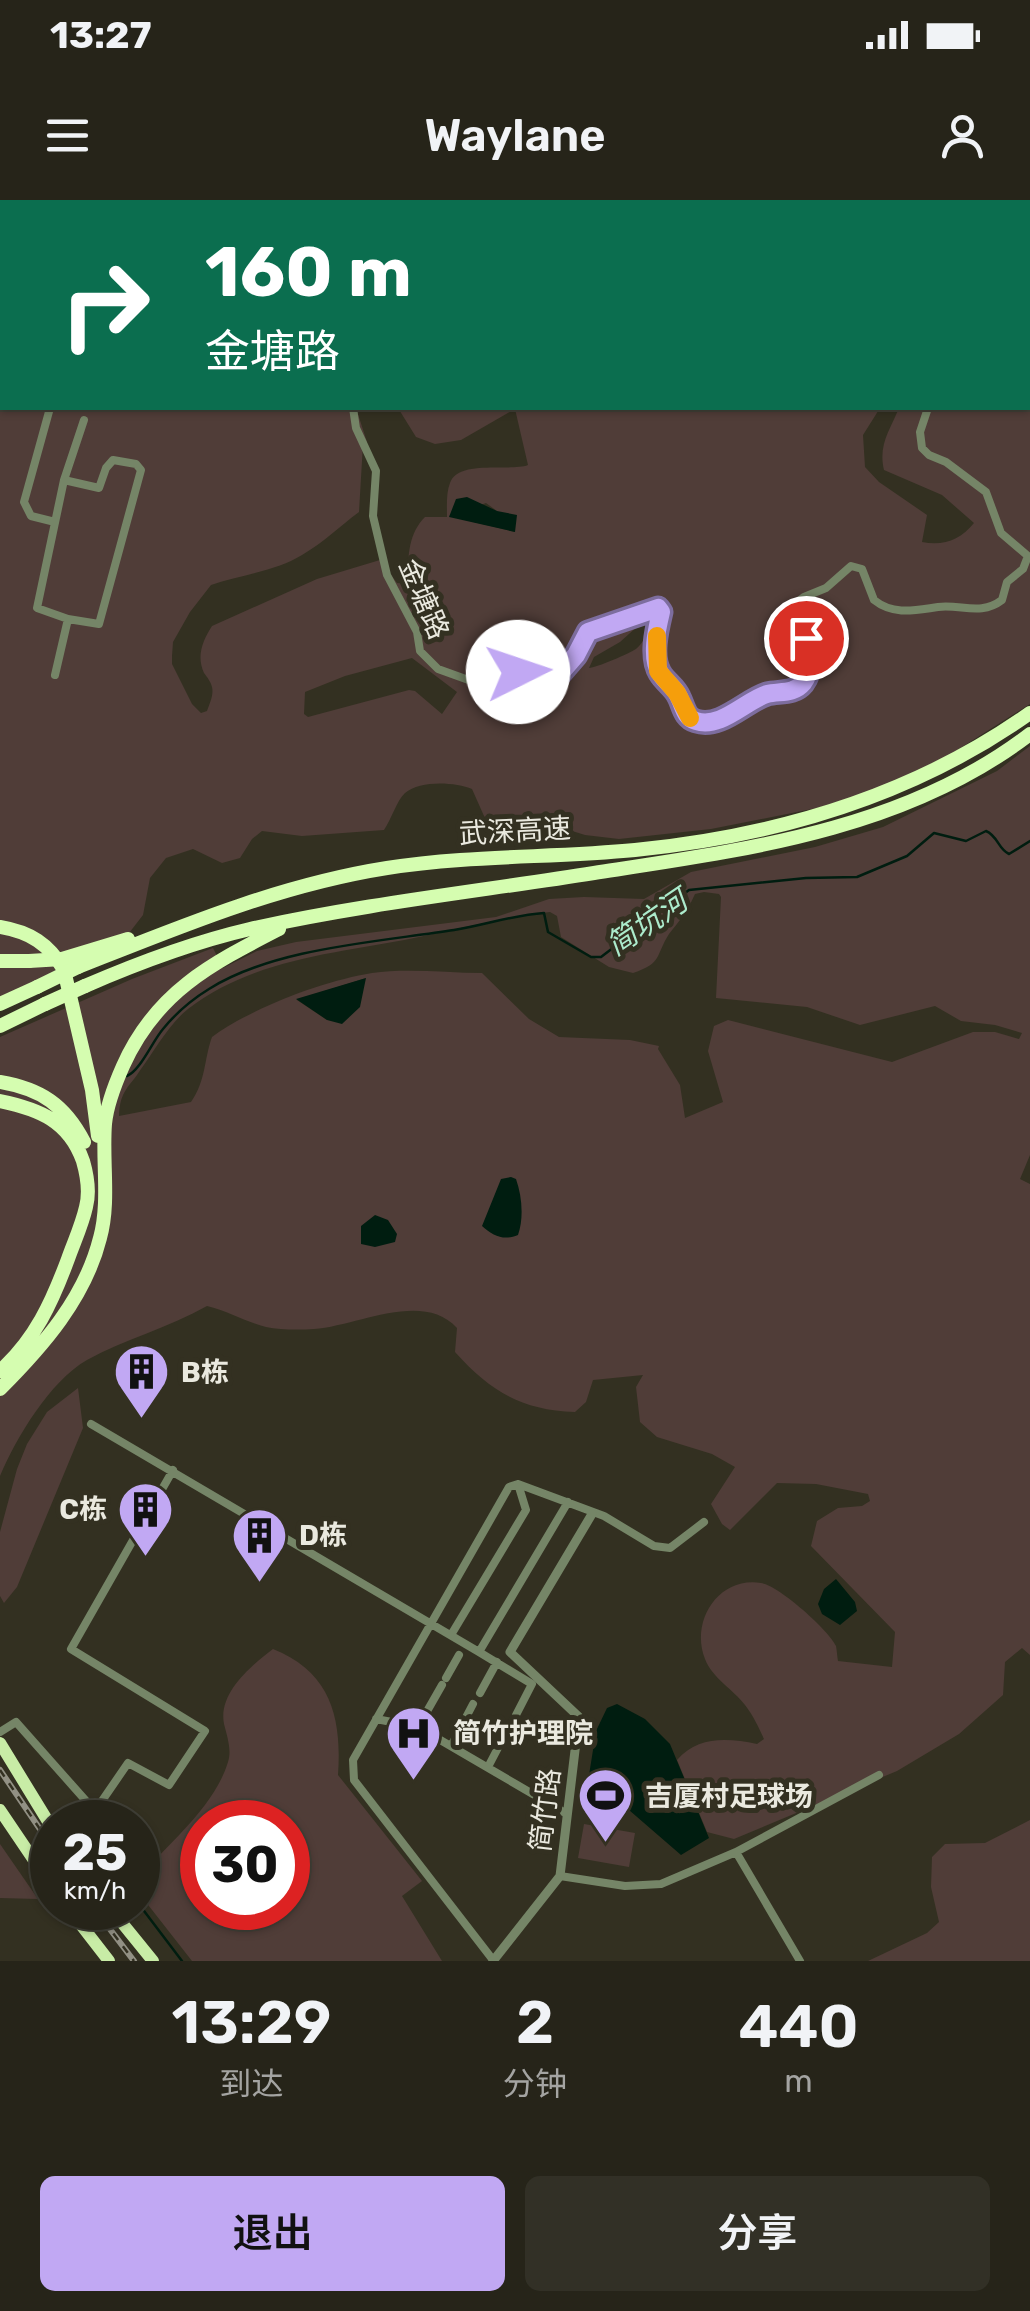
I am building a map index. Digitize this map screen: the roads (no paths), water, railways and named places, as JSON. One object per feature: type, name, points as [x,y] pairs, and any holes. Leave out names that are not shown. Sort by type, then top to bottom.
[{"type":"highway","name":"武深高速","points":[[0,1004],[182,926],[263,896],[347,874],[471,858],[634,850],[838,812],[938,771],[1030,714]]},
{"type":"highway","name":"武深高速","points":[[0,1026],[85,986],[248,930],[736,852],[839,828],[930,794],[1030,734]]},
{"type":"highway","points":[[0,1392],[70,1307],[84,1282],[105,1212],[106,1120],[114,1084],[130,1050],[149,1020],[175,991],[204,969],[293,921]]},
{"type":"highway","points":[[0,960],[62,958],[182,926]]},
{"type":"highway","points":[[0,927],[36,938],[54,954],[64,970],[92,1090],[104,1166]]},
{"type":"highway","points":[[0,1082],[38,1092],[65,1110],[89,1157],[87,1204],[54,1296],[0,1380]]},
{"type":"highway","points":[[0,1101],[48,1115],[66,1129],[86,1171],[87,1204]]},
{"type":"highway","points":[[0,1371],[26,1345]]},
{"type":"highway","points":[[0,1744],[35,1800]]},
{"type":"highway","points":[[0,1810],[30,1854]]},
{"type":"highway","points":[[85,1930],[110,1961]]},
{"type":"highway","points":[[128,1930],[153,1961]]},
{"type":"street","points":[[49,410],[24,502],[31,516],[55,522]]},
{"type":"street","name":"金塘路","points":[[353,410],[356,428],[376,471],[373,516],[386,575],[417,632],[420,650],[428,662],[442,672],[488,687],[501,683],[514,672],[554,678],[576,655],[588,632],[658,608],[658,671],[677,693],[686,714],[707,722],[765,695],[789,692],[802,683],[810,666],[810,650],[806,638],[790,620],[791,607],[826,588],[851,566],[862,569],[878,604],[899,610],[976,610],[1002,600],[1007,582],[1026,564],[1026,553],[1002,533],[986,492],[922,448],[920,432],[927,410]]},
{"type":"street","points":[[64,480],[99,488],[113,460],[136,464],[141,470],[99,624],[68,620],[37,608],[64,480],[84,420]]},
{"type":"street","points":[[55,675],[68,620]]},
{"type":"street","points":[[91,1424],[430,1621],[451,1635],[462,1649],[480,1652],[532,1684],[516,1715]]},
{"type":"street","points":[[0,1732],[16,1722],[95,1811],[128,1762],[169,1785],[205,1731],[70,1650],[174,1470]]},
{"type":"street","points":[[451,1635],[526,1510],[518,1484]]},
{"type":"street","points":[[493,1960],[354,1780],[354,1760],[509,1488],[518,1484],[604,1516],[654,1546],[670,1548],[704,1522]]},
{"type":"street","points":[[480,1652],[568,1502]]},
{"type":"street","name":"简竹路","points":[[493,1960],[560,1876],[578,1717],[510,1652],[592,1514]]},
{"type":"street","points":[[418,1727],[462,1649]]},
{"type":"street","points":[[480,1693],[497,1662]]},
{"type":"street","points":[[451,1746],[474,1704]]},
{"type":"street","points":[[376,1720],[418,1727],[567,1814]]},
{"type":"street","points":[[488,1767],[510,1725]]},
{"type":"street","points":[[560,1876],[625,1886],[662,1884],[736,1852],[879,1775]]},
{"type":"street","points":[[736,1852],[800,1961]]},
{"type":"waterway","name":"简坑河","points":[[127,1076],[137,1068],[168,1023],[196,998],[235,975],[295,955],[544,913],[548,932],[591,957],[601,957],[689,890],[857,877],[907,856],[934,833],[966,841],[986,831],[1009,854],[1030,841]]},
{"type":"waterway","name":"简坑河","points":[[158,1930],[182,1961]]},
{"type":"railway","points":[[0,1770],[30,1814]]},
{"type":"railway","points":[[111,1930],[134,1961]]},
{"type":"place","name":"B栋","points":[[142,1421]]},
{"type":"place","name":"C栋","points":[[146,1558]]},
{"type":"place","name":"D栋","points":[[260,1584]]},
{"type":"place","name":"简竹护理院","points":[[414,1782]]},
{"type":"place","name":"吉厦村足球场","points":[[606,1845]]}]
